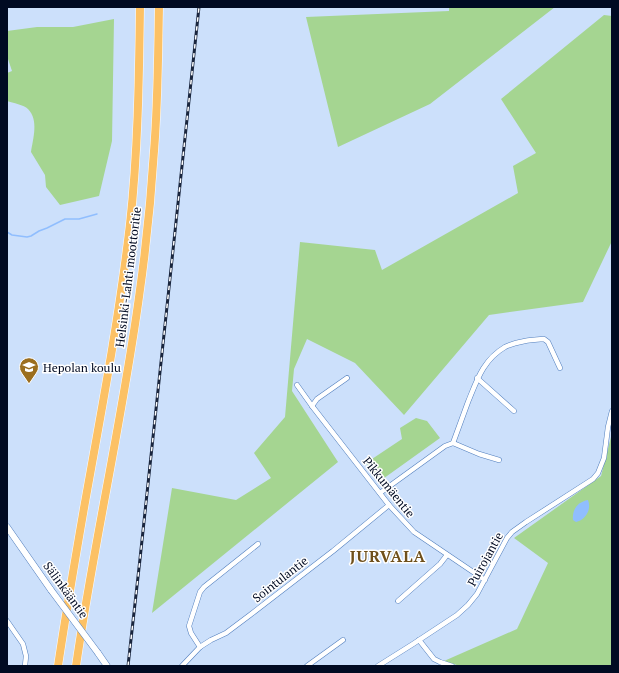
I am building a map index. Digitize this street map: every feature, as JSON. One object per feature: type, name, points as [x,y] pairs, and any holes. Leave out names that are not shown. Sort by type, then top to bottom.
[{"type":"highway","name":"Helsinki-Lahti moottoritie","points":[[58,666],[110,366],[130,223],[139,87],[140,7]]},
{"type":"highway","name":"Helsinki-Lahti moottoritie","points":[[76,666],[139,297],[148,226],[158,72],[159,7]]},
{"type":"main road","name":"Sälinkääntie","points":[[7,527],[51,590],[108,666]]},
{"type":"street","points":[[453,443],[480,372],[497,352],[515,343],[544,339],[548,342],[560,368]]},
{"type":"street","points":[[312,406],[317,399],[347,378]]},
{"type":"street","points":[[478,378],[514,411]]},
{"type":"street","name":"Pikkumäentie","points":[[298,385],[312,406],[389,505],[414,532],[485,580]]},
{"type":"street","name":"Puirojantie","points":[[378,666],[457,615],[477,594],[507,538],[512,532],[593,479],[598,473],[604,458],[608,427],[612,411]]},
{"type":"street","points":[[380,493],[445,446],[453,443],[498,460]]},
{"type":"street","name":"Sointulantie","points":[[182,666],[200,647],[226,633],[250,615],[333,551],[389,505]]},
{"type":"street","points":[[200,647],[189,626],[200,592],[204,587],[258,544]]},
{"type":"street","points":[[398,601],[440,564],[447,555]]},
{"type":"street","points":[[7,621],[23,644],[26,656],[25,666]]},
{"type":"street","points":[[307,666],[343,640]]},
{"type":"street","points":[[419,640],[434,659],[452,666]]},
{"type":"green space","points":[[449,7],[555,7],[430,104],[338,147],[306,17],[449,11]]},
{"type":"green space","points":[[604,15],[612,16],[612,241],[583,302],[489,315],[404,415],[355,363],[307,339],[294,369],[292,391],[338,462],[152,613],[172,488],[236,500],[271,478],[254,453],[285,417],[300,242],[375,250],[382,270],[518,193],[513,166],[536,153],[501,99]]},
{"type":"green space","points":[[114,19],[112,141],[99,196],[60,205],[46,187],[45,175],[31,152],[34,136],[34,124],[31,113],[24,106],[7,101],[7,73],[12,71],[7,56],[7,31],[37,27],[73,27]]},
{"type":"green space","points":[[416,418],[427,421],[440,438],[380,481],[366,463],[402,439],[400,428]]},
{"type":"green space","points":[[612,433],[612,666],[460,666],[444,661],[517,629],[548,563],[514,538],[601,476]]},
{"type":"water","points":[[588,500],[589,507],[587,514],[585,517],[576,522],[573,520],[574,510],[578,505]]},
{"type":"waterway","points":[[7,232],[12,235],[27,237],[65,219],[79,219],[97,214]]},
{"type":"railway","points":[[128,666],[199,7]]},
{"type":"place","name":"Hepolan koulu","points":[[29,384]]},
{"type":"district","name":"JURVALA","points":[[388,556]]}]
